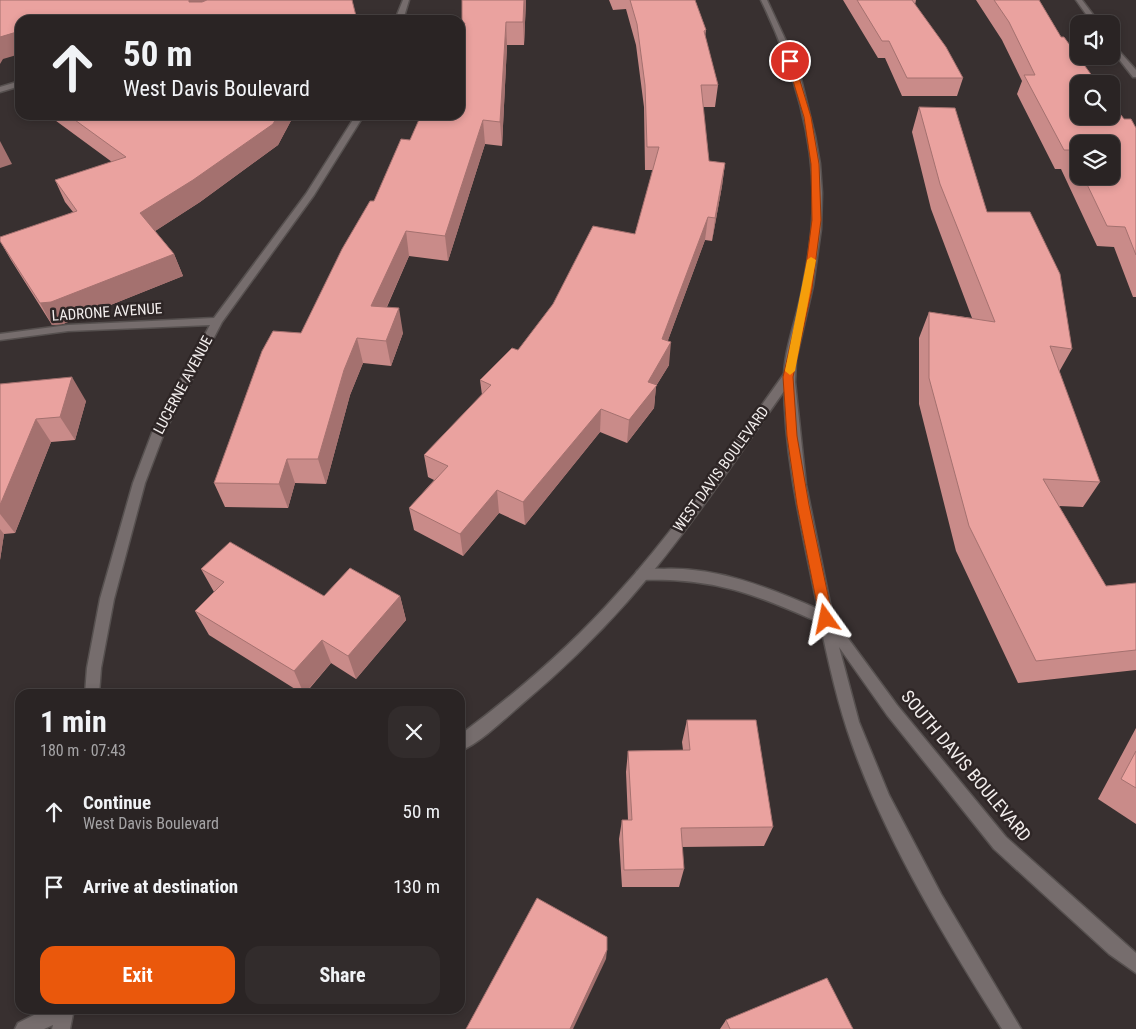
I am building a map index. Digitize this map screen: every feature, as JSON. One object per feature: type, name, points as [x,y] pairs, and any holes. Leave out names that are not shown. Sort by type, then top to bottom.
[{"type":"street","points":[[401,15],[406,0]]},
{"type":"street","name":"WEST DAVIS BOULEVARD","points":[[465,740],[530,687],[586,636],[642,575],[788,377],[808,289],[817,220],[815,164],[808,117],[793,70],[764,0]]},
{"type":"street","points":[[1079,0],[1090,15]]},
{"type":"street","points":[[1120,55],[1136,75]]},
{"type":"street","points":[[0,90],[15,85]]},
{"type":"street","name":"LUCERNE AVENUE","points":[[92,689],[94,668],[107,600],[139,482],[158,433],[217,321],[310,195],[357,120]]},
{"type":"street","name":"LADRONE AVENUE","points":[[0,336],[68,328],[217,321]]},
{"type":"street","name":"SOUTH DAVIS BOULEVARD","points":[[788,377],[792,436],[803,505],[841,686],[868,764],[944,918],[1012,1029]]},
{"type":"street","points":[[642,575],[670,573],[727,579],[754,588],[826,619]]},
{"type":"street","name":"SOUTH DAVIS BOULEVARD","points":[[826,619],[892,710],[1000,843],[1115,948],[1136,964]]},
{"type":"street","points":[[24,1029],[54,1014]]},
{"type":"street","points":[[61,1029],[63,1014]]},
{"type":"building","points":[[0,0],[189,0],[189,2],[202,2],[207,0],[352,0],[356,15],[15,15],[15,32],[0,37]]},
{"type":"building","points":[[462,0],[524,0],[523,22],[506,22],[500,122],[483,120],[445,236],[406,231],[371,306],[399,308],[386,341],[357,338],[344,370],[318,459],[287,459],[279,484],[214,483],[262,351],[273,331],[301,333],[342,249],[370,201],[374,201],[401,139],[410,140],[419,120],[465,120],[465,15],[462,15]]},
{"type":"building","points":[[630,0],[695,0],[706,30],[704,31],[718,85],[701,85],[709,161],[725,163],[715,218],[708,217],[662,339],[671,342],[648,382],[657,385],[629,420],[601,409],[523,502],[497,490],[460,534],[409,508],[448,466],[424,455],[491,385],[480,380],[512,348],[518,350],[553,304],[593,226],[635,234],[659,147],[647,147],[645,85],[637,24]]},
{"type":"building","points":[[857,0],[912,0],[946,47],[963,78],[907,78],[889,41],[882,41]]},
{"type":"building","points":[[994,0],[1039,0],[1061,37],[1064,37],[1070,45],[1070,65],[1084,65],[1091,75],[1070,75],[1070,125],[1120,125],[1120,114],[1124,119],[1131,119],[1136,128],[1136,255],[1125,227],[1107,226],[1087,185],[1120,185],[1120,135],[1070,135],[1070,150],[1064,150],[1024,75],[1035,75],[1009,22]]},
{"type":"building","points":[[919,107],[955,108],[987,212],[1030,212],[1060,274],[1072,349],[1050,346],[1100,482],[1043,479],[1106,586],[1136,583],[1136,650],[1036,661],[969,526],[929,378],[929,312],[995,322],[940,184]]},
{"type":"building","points":[[75,120],[275,120],[273,124],[193,180],[140,213],[174,254],[51,302],[40,303],[0,241],[0,237],[77,211],[55,180],[126,157]]},
{"type":"building","points":[[72,377],[60,417],[36,419],[0,505],[0,384]]},
{"type":"building","points":[[230,542],[324,596],[350,568],[400,596],[348,656],[322,640],[294,671],[195,611],[224,582],[201,569]]},
{"type":"building","points":[[687,720],[756,720],[773,827],[681,828],[684,869],[624,870],[622,820],[632,820],[628,751],[690,750]]},
{"type":"building","points":[[1136,751],[1136,788],[1121,779]]},
{"type":"building","points":[[537,898],[607,937],[607,950],[570,1029],[466,1029]]},
{"type":"building","points":[[827,978],[853,1029],[730,1029],[726,1020]]},
{"type":"slow traffic","points":[[790,371],[808,289],[811,260]]},
{"type":"route","points":[[790,61],[808,117],[815,164],[817,220],[808,289],[788,377],[792,436],[803,505],[826,619]]}]
